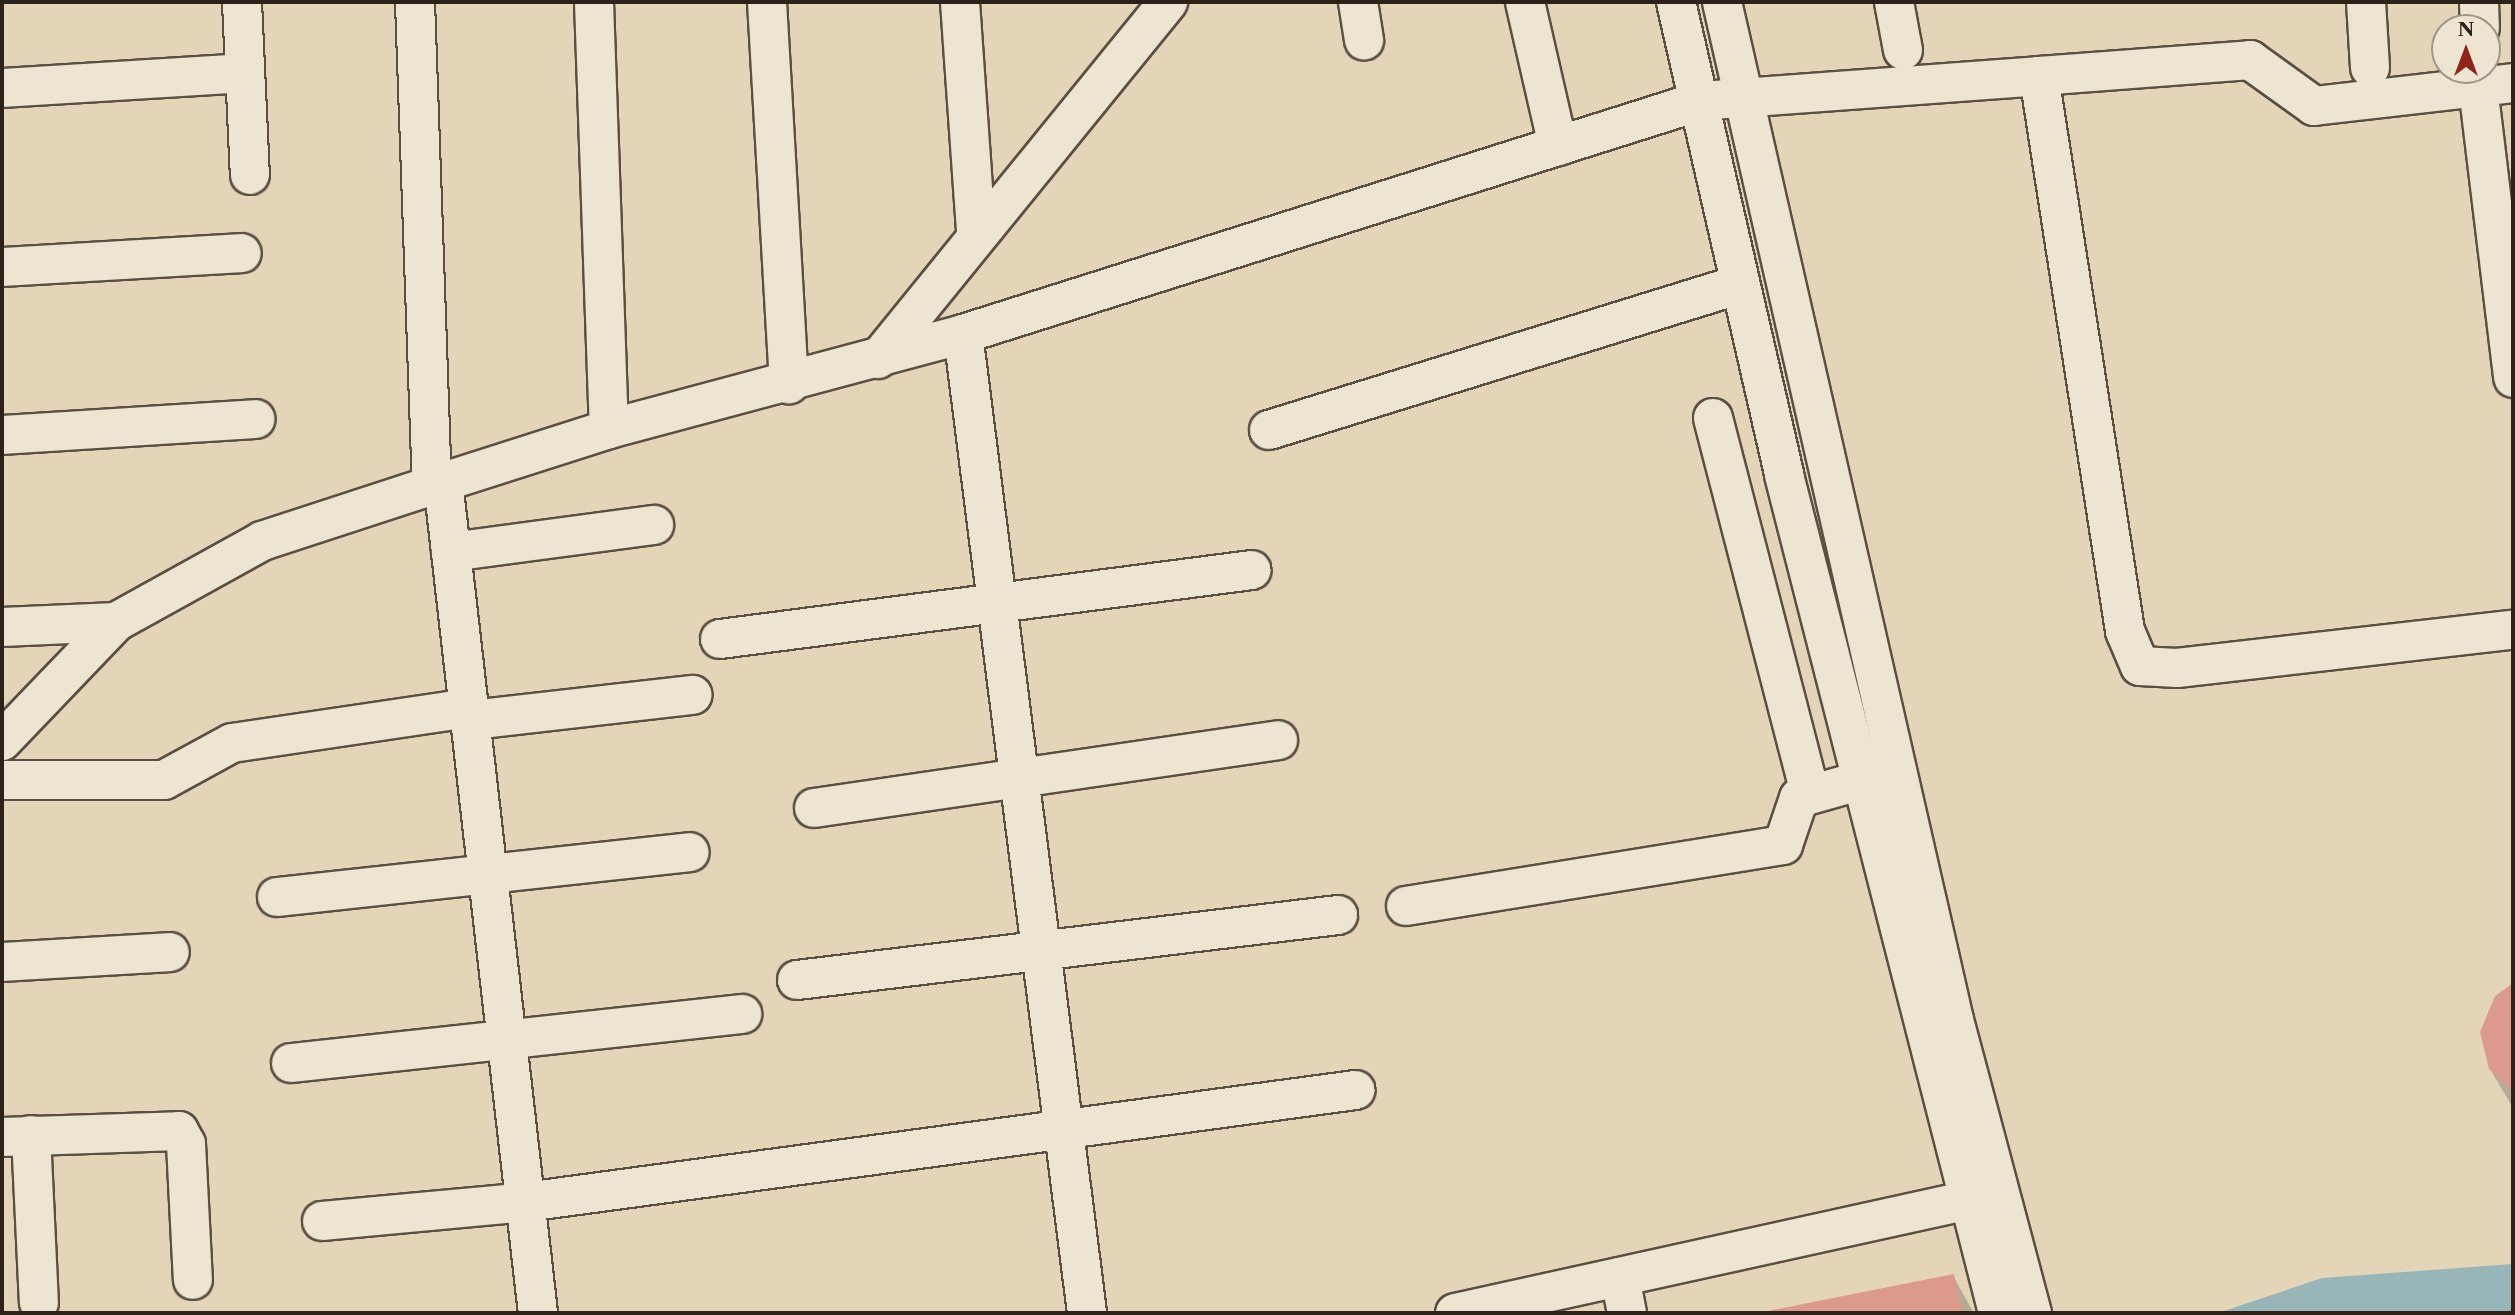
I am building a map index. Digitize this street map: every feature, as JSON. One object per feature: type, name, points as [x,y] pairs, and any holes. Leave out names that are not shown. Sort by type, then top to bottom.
[{"type":"street","points":[[242,2],[250,175]]},
{"type":"street","points":[[415,2],[438,484],[451,552],[471,714],[538,1313]]},
{"type":"street","points":[[594,2],[609,429]]},
{"type":"street","points":[[766,2],[789,384]]},
{"type":"street","points":[[960,2],[976,232]]},
{"type":"street","points":[[878,359],[976,232],[1168,2]]},
{"type":"street","points":[[1358,2],[1364,41]]},
{"type":"street","points":[[1524,2],[1558,146]]},
{"type":"street","points":[[1676,2],[1740,284],[1862,780],[1998,1313]]},
{"type":"street","points":[[1722,2],[1954,1020],[2032,1313]]},
{"type":"street","points":[[1894,2],[1903,50]]},
{"type":"street","points":[[2366,2],[2370,68]]},
{"type":"street","points":[[2,741],[116,622],[262,541],[609,429],[789,384],[963,334],[1700,101],[2250,60],[2314,106],[2495,85],[2513,378]]},
{"type":"street","points":[[2,88],[244,73]]},
{"type":"street","points":[[2039,76],[2125,631],[2140,666],[2177,668],[2513,630]]},
{"type":"street","points":[[2,267],[242,253]]},
{"type":"street","points":[[1269,429],[1740,284]]},
{"type":"street","points":[[963,334],[1044,948],[1087,1313]]},
{"type":"street","points":[[1713,418],[1810,793]]},
{"type":"street","points":[[2,435],[255,419]]},
{"type":"street","points":[[451,552],[654,525]]},
{"type":"street","points":[[720,639],[1252,570]]},
{"type":"street","points":[[2,626],[116,622]]},
{"type":"street","points":[[2,780],[156,782],[232,743],[471,714],[693,695]]},
{"type":"street","points":[[814,808],[1278,740]]},
{"type":"street","points":[[1406,906],[1783,845],[1799,798],[1862,780]]},
{"type":"street","points":[[277,897],[489,877],[690,852]]},
{"type":"street","points":[[797,980],[1044,948],[1338,915]]},
{"type":"street","points":[[2,962],[170,952]]},
{"type":"street","points":[[291,1063],[742,1014]]},
{"type":"street","points":[[322,1221],[526,1202],[1065,1125],[1355,1090]]},
{"type":"street","points":[[38,1303],[17,1136],[179,1131],[186,1144],[193,1280]]},
{"type":"street","points":[[1469,1312],[1624,1295],[1969,1200]]},
{"type":"water","points":[[2513,1264],[2513,1313],[2218,1313],[2322,1278]]},
{"type":"building","points":[[2513,983],[2513,1092],[2489,1069],[2480,1032],[2495,996]]},
{"type":"building","points":[[1954,1274],[1962,1313],[1763,1313],[1763,1312]]}]
